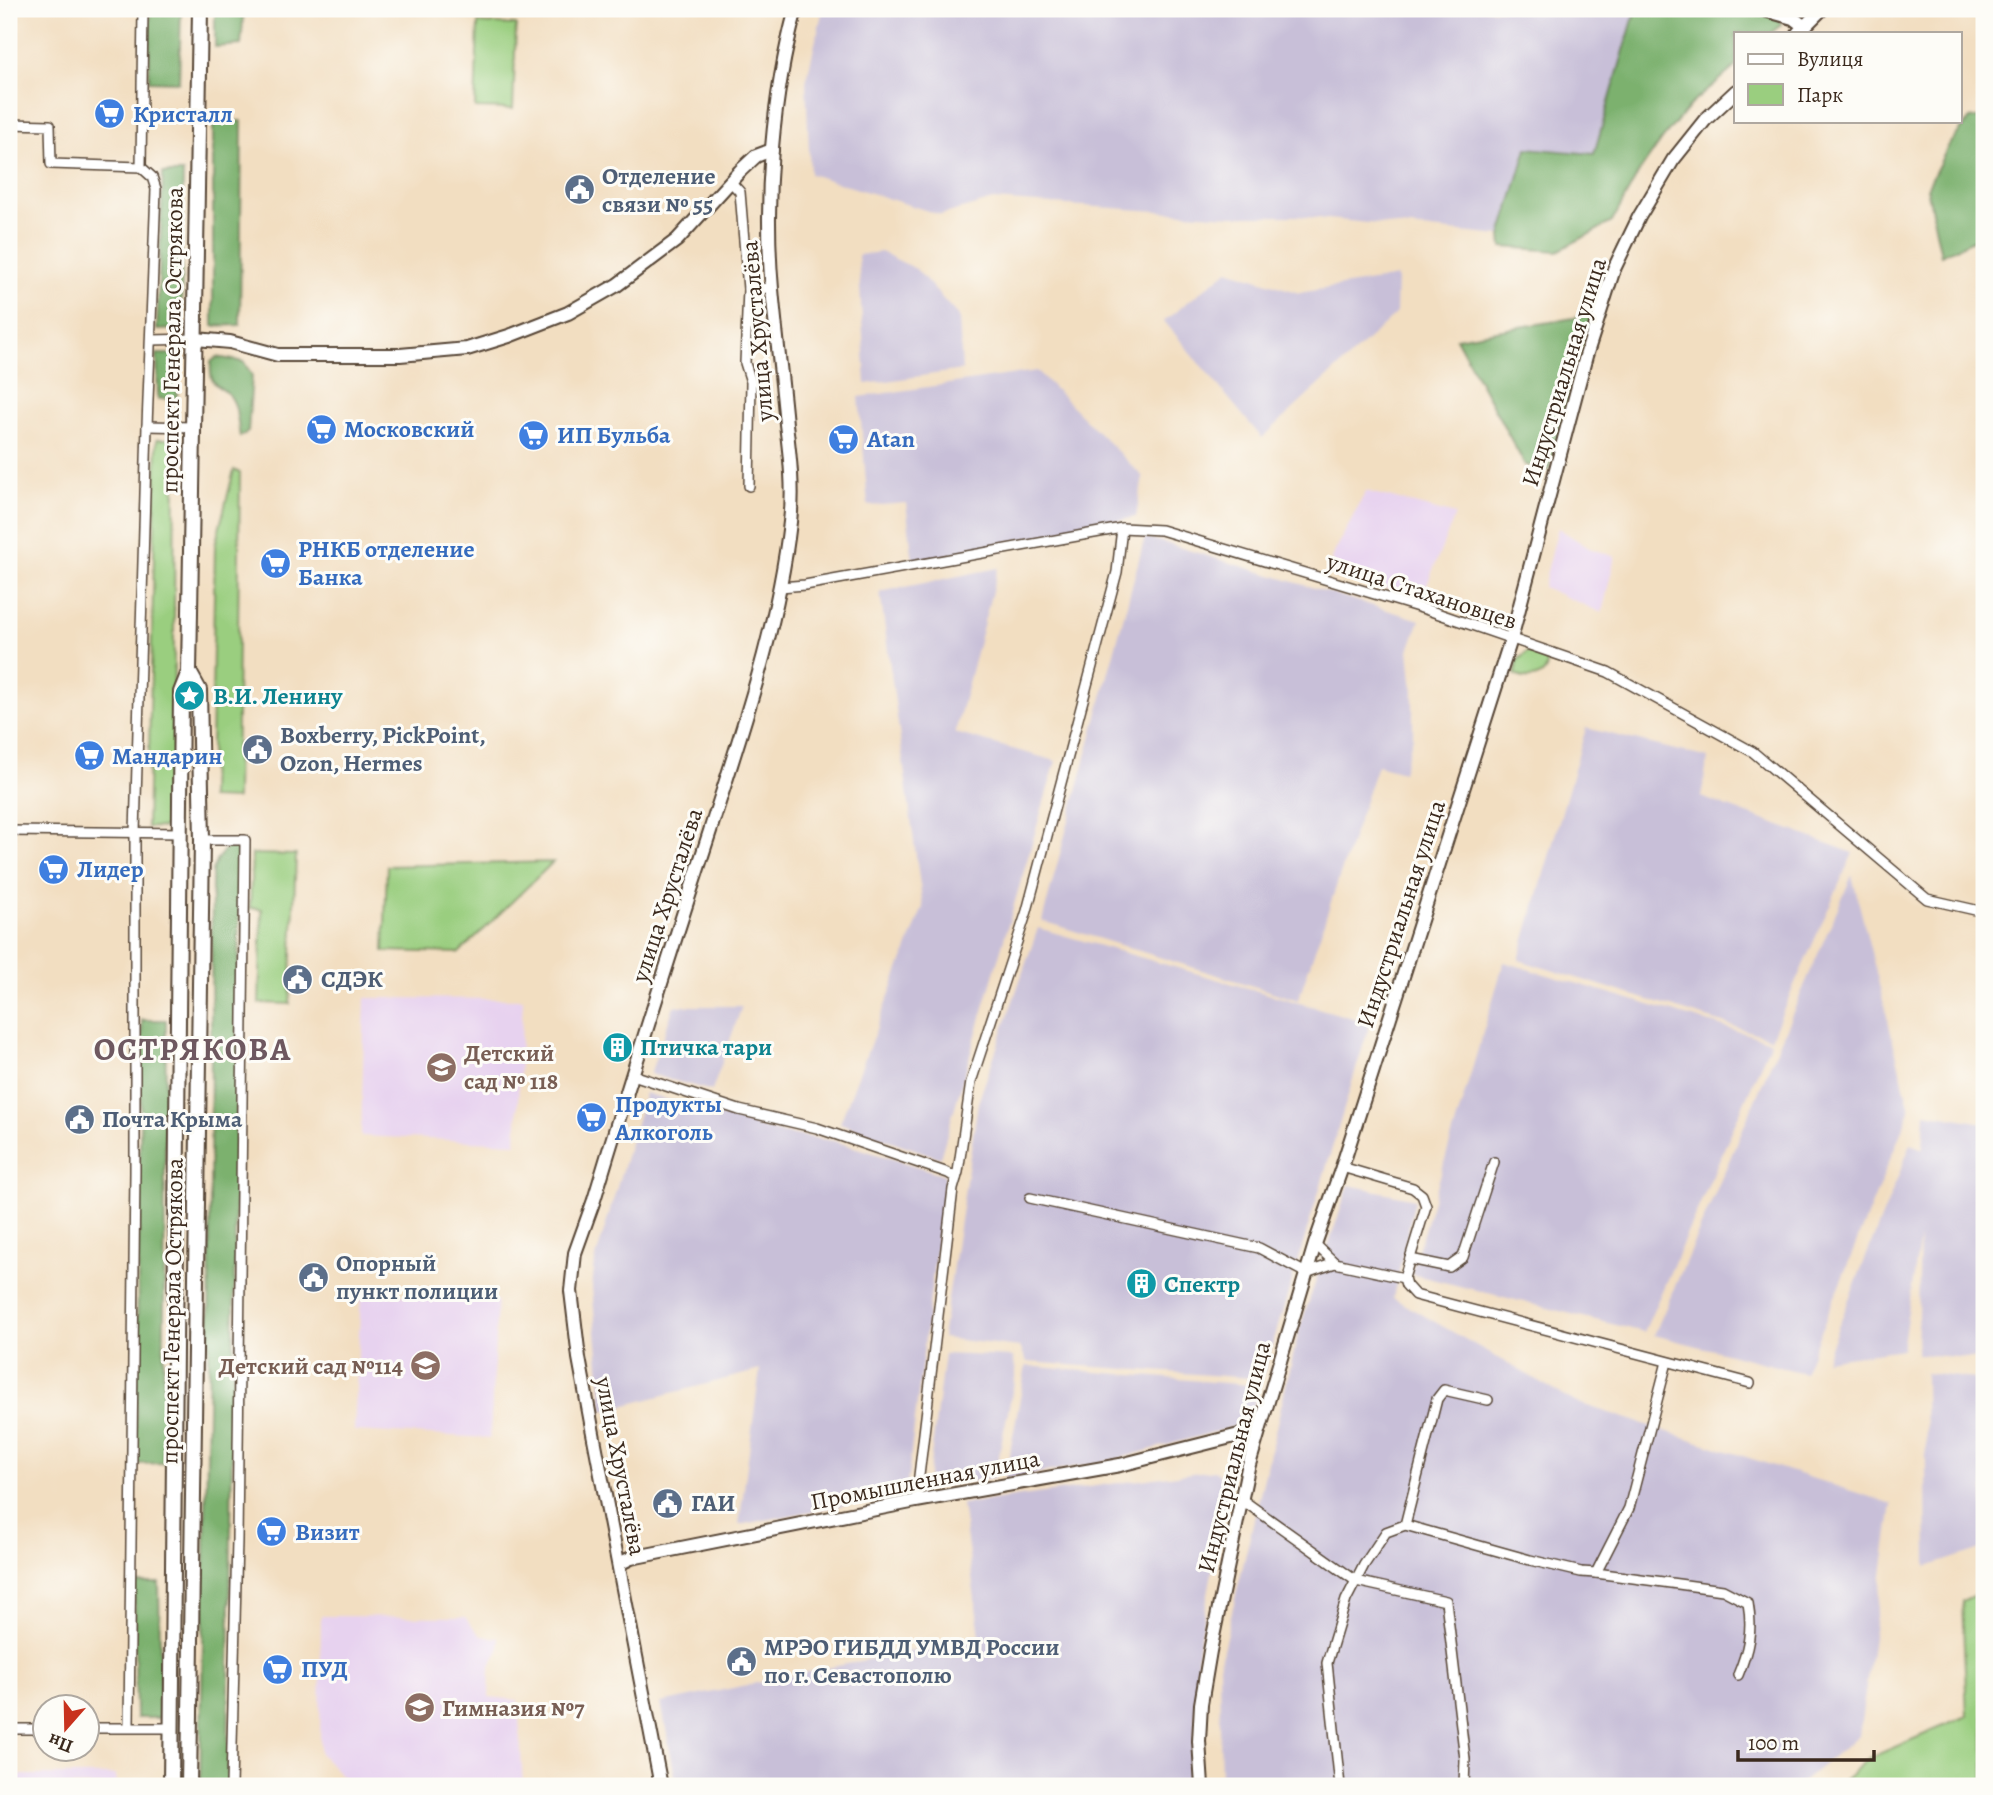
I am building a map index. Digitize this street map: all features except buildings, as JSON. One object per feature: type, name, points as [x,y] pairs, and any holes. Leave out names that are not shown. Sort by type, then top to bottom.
[{"type":"main road","name":"проспект Генерала Острякова","points":[[171,1786],[181,692],[189,672],[200,9]]},
{"type":"main road","name":"улица Хрусталёва","points":[[661,1786],[582,1370],[571,1291],[575,1253],[766,649],[780,587],[790,519],[790,468],[772,288],[768,205],[784,60],[796,9]]},
{"type":"main road","points":[[1761,9],[1793,18],[1801,30],[1822,9]]},
{"type":"main road","name":"Индустриальная улица","points":[[1202,1786],[1199,1741],[1201,1704],[1241,1499],[1260,1423],[1315,1244],[1511,639],[1586,356],[1614,269],[1639,217],[1673,160],[1705,120],[1734,93]]},
{"type":"main road","points":[[196,339],[230,342],[278,355],[400,355],[467,349],[509,336],[568,313],[617,285],[677,240],[756,156],[772,150]]},
{"type":"main road","name":"проспект Генерала Острякова","points":[[188,1786],[202,840],[198,690],[189,672]]},
{"type":"main road","name":"Промышленная улица","points":[[619,1564],[631,1558],[916,1501],[1120,1465],[1239,1435],[1260,1423]]},
{"type":"main road","points":[[1239,1435],[1248,1450],[1248,1468]]},
{"type":"street","points":[[141,167],[143,9]]},
{"type":"street","points":[[9,124],[50,125],[51,164],[141,167],[152,177],[156,189],[146,426],[135,833],[135,1172],[129,1727]]},
{"type":"street","points":[[730,181],[740,192],[748,289],[745,363],[751,382],[749,486]]},
{"type":"street","points":[[748,289],[772,288]]},
{"type":"street","points":[[150,340],[196,339]]},
{"type":"street","points":[[146,426],[193,427]]},
{"type":"street","points":[[916,1501],[953,1189],[971,1082],[1027,911],[1117,572],[1122,528]]},
{"type":"street","name":"улица Стахановцев","points":[[780,587],[805,585],[1122,528],[1161,530],[1427,610],[1608,672],[1753,752],[1927,899],[1984,912]]},
{"type":"street","points":[[9,831],[181,833]]},
{"type":"street","points":[[202,840],[244,840],[237,1539],[231,1786]]},
{"type":"street","points":[[633,1075],[739,1110],[817,1128],[948,1172],[956,1178]]},
{"type":"street","points":[[1410,1259],[1449,1267],[1463,1257],[1493,1162]]},
{"type":"street","points":[[1342,1167],[1413,1188],[1422,1195],[1426,1206],[1404,1278],[1409,1291],[1421,1299],[1751,1383]]},
{"type":"street","points":[[1030,1198],[1259,1248],[1306,1273],[1335,1263]]},
{"type":"street","points":[[1315,1244],[1335,1263],[1404,1278]]},
{"type":"street","points":[[1596,1573],[1629,1508],[1667,1362]]},
{"type":"street","points":[[1405,1525],[1437,1399],[1444,1390],[1488,1401]]},
{"type":"street","points":[[1241,1499],[1356,1581],[1446,1601],[1465,1759],[1464,1786]]},
{"type":"street","points":[[1339,1786],[1327,1663],[1346,1600],[1356,1581],[1386,1532],[1405,1525],[1581,1572],[1723,1590],[1748,1604],[1752,1622],[1749,1642],[1738,1675]]},
{"type":"street","points":[[102,1728],[172,1728]]},
{"type":"street","points":[[9,1730],[32,1729]]},
{"type":"shaded area","points":[[823,9],[1636,9],[1594,155],[1527,148],[1501,236],[1297,216],[1231,216],[993,200],[941,215],[810,174],[806,82]]},
{"type":"shaded area","points":[[881,252],[916,269],[959,317],[962,370],[866,384],[858,255]]},
{"type":"shaded area","points":[[1228,270],[1299,293],[1397,277],[1396,314],[1262,438],[1164,321]]},
{"type":"shaded area","points":[[1037,371],[1143,477],[1136,517],[913,562],[906,503],[868,506],[859,397]]},
{"type":"shaded area","points":[[1366,491],[1455,515],[1424,592],[1410,596],[1334,571],[1331,559]]},
{"type":"shaded area","points":[[1558,528],[1589,548],[1615,557],[1602,613],[1543,587]]},
{"type":"shaded area","points":[[1145,537],[1420,620],[1409,650],[1413,691],[1413,737],[1403,772],[1377,765],[1298,1000],[1042,921]]},
{"type":"shaded area","points":[[998,568],[955,733],[1056,761],[940,1158],[840,1123],[923,907],[880,592]]},
{"type":"shaded area","points":[[1586,728],[1708,758],[1701,797],[1853,853],[1771,1038],[1519,960]]},
{"type":"shaded area","points":[[1852,875],[1910,1110],[1804,1373],[1654,1335]]},
{"type":"shaded area","points":[[1038,928],[1370,1023],[1263,1376],[1252,1378],[1027,1362],[1020,1347],[942,1338],[978,1103]]},
{"type":"shaded area","points":[[1504,962],[1771,1041],[1644,1332],[1411,1274]]},
{"type":"shaded area","name":"Детский сад № 118","points":[[365,998],[523,999],[516,1143],[361,1136]]},
{"type":"shaded area","points":[[674,1006],[742,1006],[712,1091],[650,1074]]},
{"type":"shaded area","points":[[645,1093],[776,1132],[834,1141],[945,1175],[906,1493],[739,1525],[760,1370],[603,1411],[592,1287],[595,1261]]},
{"type":"shaded area","points":[[1925,1113],[1984,1123],[1984,1359],[1917,1354],[1920,1238],[1902,1349],[1825,1360],[1911,1144],[1923,1149]]},
{"type":"shaded area","points":[[1349,1185],[1415,1199],[1393,1298],[1575,1402],[1892,1504],[1859,1735],[1798,1786],[1221,1786],[1219,1666],[1300,1327]]},
{"type":"shaded area","name":"Детский сад №114","points":[[361,1293],[497,1301],[490,1438],[354,1431]]},
{"type":"shaded area","points":[[944,1354],[1013,1357],[1016,1373],[994,1478],[927,1489]]},
{"type":"shaded area","points":[[1026,1366],[1260,1386],[1247,1423],[1113,1460],[1005,1479]]},
{"type":"shaded area","points":[[1925,1373],[1984,1380],[1984,1548],[1927,1567]]},
{"type":"shaded area","points":[[1215,1470],[1228,1489],[1198,1646],[1193,1786],[677,1786],[661,1703],[980,1636],[962,1504]]},
{"type":"shaded area","name":"Гимназия №7","points":[[321,1616],[465,1617],[481,1636],[499,1638],[499,1650],[490,1665],[489,1697],[518,1700],[523,1786],[351,1786],[320,1753]]},
{"type":"shaded area","points":[[9,1775],[116,1775],[116,1786],[9,1786]]},
{"type":"green space","points":[[150,9],[181,9],[179,82],[149,81]]},
{"type":"green space","points":[[215,9],[244,9],[241,45],[215,47]]},
{"type":"green space","points":[[1636,9],[1745,9],[1778,15],[1781,25],[1772,32],[1734,32],[1734,68],[1690,105],[1663,138],[1638,174],[1612,222],[1558,251],[1502,247],[1501,236],[1527,148],[1594,154]]},
{"type":"green space","points":[[478,23],[516,25],[513,109],[475,108]]},
{"type":"green space","points":[[1984,117],[1984,235],[1941,255],[1927,188],[1950,143],[1970,119]]},
{"type":"green space","points":[[213,121],[242,121],[240,325],[213,326]]},
{"type":"green space","points":[[163,173],[183,173],[181,329],[157,330]]},
{"type":"green space","points":[[1591,315],[1549,470],[1525,465],[1456,338]]},
{"type":"green space","points":[[157,354],[179,354],[177,398],[158,399]]},
{"type":"green space","points":[[217,357],[244,362],[252,376],[248,432],[240,437],[234,403],[212,379],[211,362]]},
{"type":"green space","points":[[157,439],[175,439],[173,828],[147,827]]},
{"type":"green space","points":[[234,470],[240,473],[236,799],[210,798],[215,546]]},
{"type":"green space","points":[[1527,652],[1538,654],[1547,664],[1546,670],[1535,678],[1515,675],[1517,661]]},
{"type":"green space","points":[[227,847],[237,848],[240,853],[228,1759],[227,1786],[200,1786],[209,1360],[212,871],[217,859]]},
{"type":"green space","points":[[252,854],[296,855],[290,1004],[259,1003],[262,909],[250,908]]},
{"type":"green space","points":[[553,862],[459,953],[384,951],[387,866]]},
{"type":"green space","points":[[142,1020],[166,1020],[163,1463],[135,1464]]},
{"type":"green space","points":[[134,1583],[159,1583],[161,1718],[136,1718]]},
{"type":"green space","points":[[1984,1591],[1984,1786],[1837,1786],[1869,1758],[1967,1716],[1962,1601]]},
{"type":"place","name":"Кристалл","points":[[110,114]]},
{"type":"place","name":"Отделение связи № 55","points":[[579,190]]},
{"type":"place","name":"Московский","points":[[321,429]]},
{"type":"place","name":"ИП Бульба","points":[[534,435]]},
{"type":"place","name":"Atan","points":[[844,439]]},
{"type":"place","name":"РНКБ отделение Банка","points":[[275,563]]},
{"type":"place","name":"В.И. Ленину","points":[[190,696]]},
{"type":"place","name":"Boxberry, PickPoint, Ozon, Hermes","points":[[257,749]]},
{"type":"place","name":"Мандарин","points":[[89,756]]},
{"type":"place","name":"Лидер","points":[[54,869]]},
{"type":"place","name":"СДЭК","points":[[298,979]]},
{"type":"place","name":"Птичка тари","points":[[617,1047]]},
{"type":"place","name":"Детский сад № 118","points":[[441,1067]]},
{"type":"place","name":"Продукты Алкоголь","points":[[592,1118]]},
{"type":"place","name":"Почта Крыма","points":[[79,1119]]},
{"type":"place","name":"Опорный пункт полиции","points":[[313,1277]]},
{"type":"place","name":"Спектр","points":[[1141,1284]]},
{"type":"place","name":"Детский сад №114","points":[[426,1366]]},
{"type":"place","name":"ГАИ","points":[[668,1503]]},
{"type":"place","name":"Визит","points":[[272,1532]]},
{"type":"place","name":"МРЭО ГИБДД УМВД России по г. Севастополю","points":[[741,1661]]},
{"type":"place","name":"ПУД","points":[[278,1669]]},
{"type":"place","name":"Гимназия №7","points":[[419,1708]]},
{"type":"district","name":"ОСТРЯКОВА","points":[[193,1049]]}]
